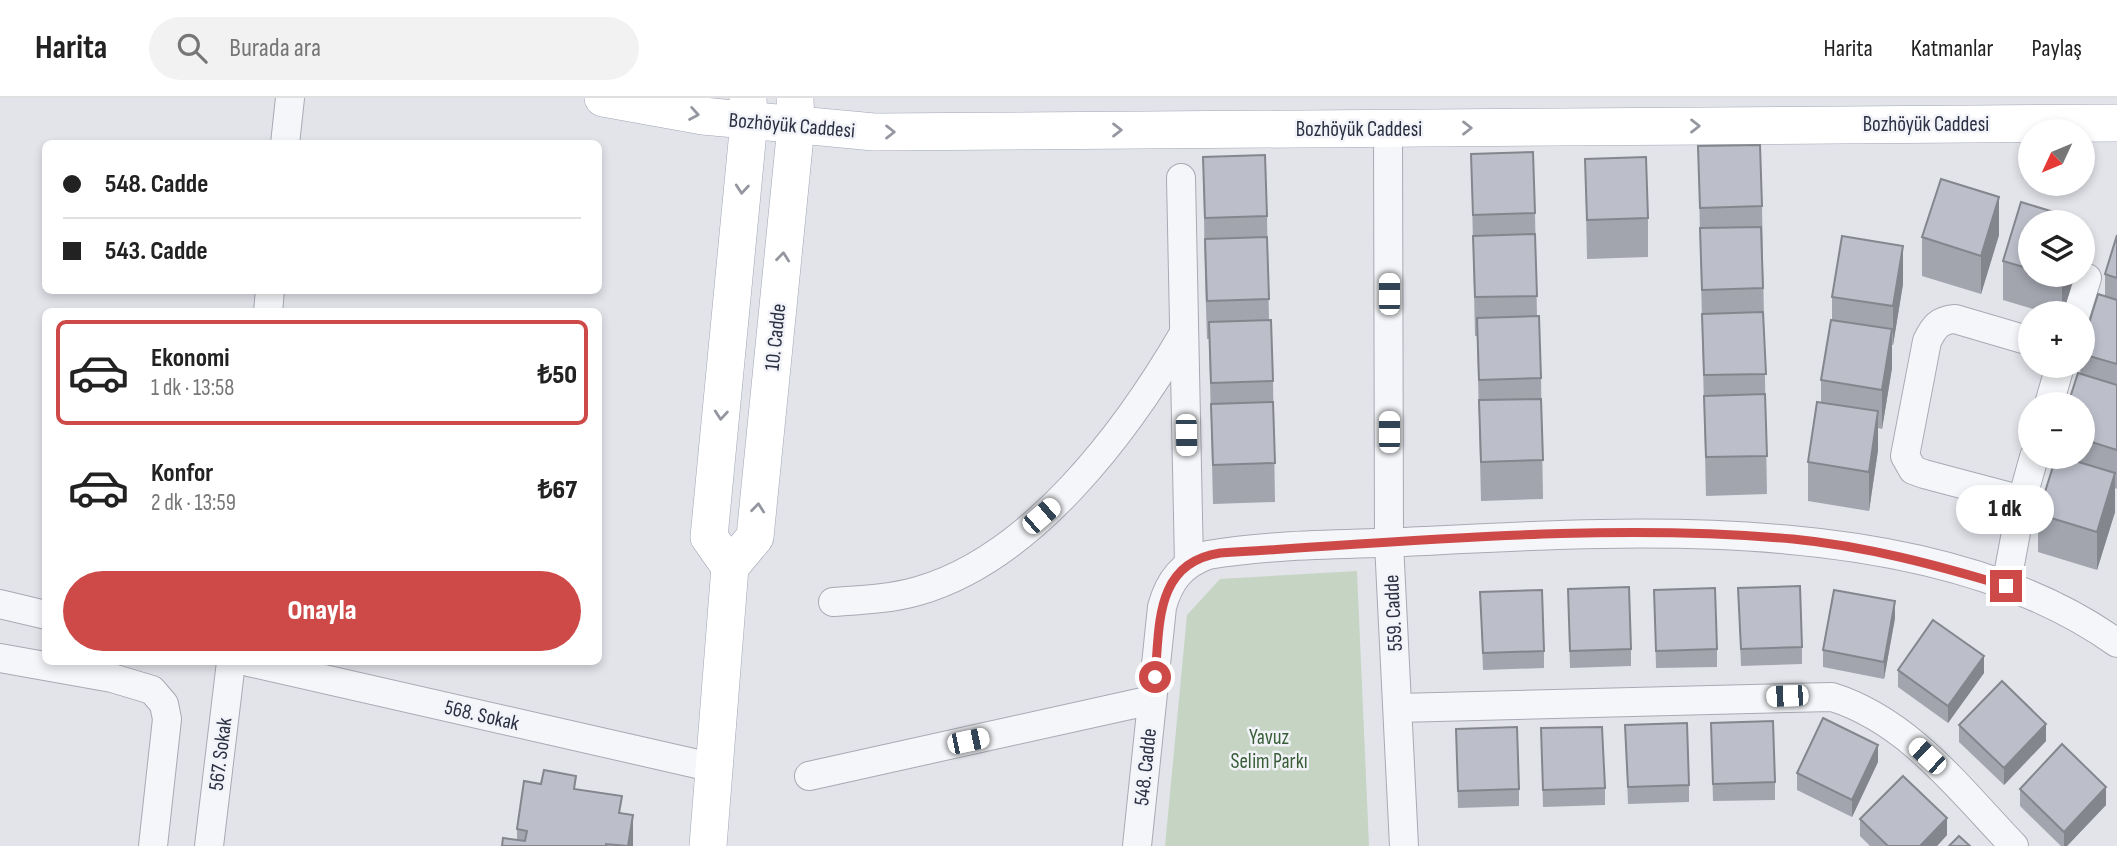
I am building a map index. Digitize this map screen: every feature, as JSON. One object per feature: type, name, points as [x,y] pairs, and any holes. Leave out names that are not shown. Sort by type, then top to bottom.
[{"type":"main road","name":"Bozhöyük Caddesi","points":[[603,98],[795,112],[874,132],[2117,123]]},
{"type":"main road","points":[[708,846],[730,567],[709,537],[748,109]]},
{"type":"main road","name":"10. Cadde","points":[[730,567],[755,537],[795,112]]},
{"type":"street","points":[[285,140],[290,98]]},
{"type":"street","name":"559. Cadde","points":[[1388,128],[1389,543],[1404,846]]},
{"type":"street","points":[[1181,178],[1189,564],[1220,553],[1553,535],[1794,540],[1909,560],[2006,586],[2092,626],[2117,643]]},
{"type":"street","points":[[2018,337],[1955,319],[1945,319],[1934,327],[1927,341],[1905,456],[1913,470],[2022,500]]},
{"type":"street","points":[[833,602],[886,598],[940,583],[992,554],[1024,530],[1064,494],[1124,428],[1184,333]]},
{"type":"street","points":[[2006,586],[2031,469]]},
{"type":"street","name":"548. Cadde","points":[[1137,846],[1166,592],[1175,577],[1189,564]]},
{"type":"street","points":[[0,604],[42,614]]},
{"type":"street","points":[[0,658],[112,678],[152,690],[164,704],[167,719],[153,846]]},
{"type":"street","name":"567. Sokak","points":[[209,846],[231,665]]},
{"type":"street","name":"568. Sokak","points":[[262,665],[715,768]]},
{"type":"street","points":[[1398,708],[1832,696],[1852,703],[1902,733],[2014,846]]},
{"type":"street","points":[[809,776],[1152,700]]},
{"type":"green space","name":"Yavuz Selim Parkı","points":[[1357,571],[1369,846],[1165,846],[1187,615],[1220,579]]},
{"type":"building","points":[[1760,145],[1762,206],[1700,208],[1698,146]]},
{"type":"building","points":[[1533,152],[1535,213],[1473,215],[1471,154]]},
{"type":"building","points":[[1265,155],[1267,216],[1205,218],[1203,157]]},
{"type":"building","points":[[1646,157],[1648,218],[1587,220],[1585,159]]},
{"type":"building","points":[[1941,179],[1999,197],[1981,256],[1922,237]]},
{"type":"building","points":[[2021,202],[2047,210],[2019,210]]},
{"type":"building","points":[[2018,212],[2018,265],[2003,261]]},
{"type":"building","points":[[1761,227],[1763,288],[1702,290],[1700,228]]},
{"type":"building","points":[[1535,234],[1537,296],[1475,297],[1473,236]]},
{"type":"building","points":[[2117,235],[2117,278],[2105,274]]},
{"type":"building","points":[[1842,236],[1903,246],[1893,306],[1832,297]]},
{"type":"building","points":[[1267,237],[1269,299],[1207,301],[1205,239]]},
{"type":"building","points":[[2098,294],[2117,300],[2117,364],[2095,358],[2095,304]]},
{"type":"building","points":[[1763,312],[1766,374],[1704,375],[1702,314]]},
{"type":"building","points":[[1539,316],[1541,378],[1479,380],[1477,318]]},
{"type":"building","points":[[1271,320],[1273,381],[1211,383],[1209,322]]},
{"type":"building","points":[[1831,320],[1892,329],[1882,390],[1821,380]]},
{"type":"building","points":[[2076,378],[2094,378],[2117,385],[2117,450],[2095,443],[2095,392],[2072,392]]},
{"type":"building","points":[[1765,394],[1767,456],[1706,457],[1704,396]]},
{"type":"building","points":[[1541,399],[1543,460],[1481,462],[1479,400]]},
{"type":"building","points":[[1273,402],[1275,463],[1213,465],[1211,404]]},
{"type":"building","points":[[1817,402],[1878,411],[1869,472],[1808,462]]},
{"type":"building","points":[[2095,467],[2115,473],[2097,532],[2038,514],[2052,469]]},
{"type":"building","points":[[1800,586],[1802,647],[1741,649],[1738,588]]},
{"type":"building","points":[[1629,587],[1631,649],[1570,651],[1568,589]]},
{"type":"building","points":[[1715,588],[1717,649],[1656,651],[1654,590]]},
{"type":"building","points":[[1542,590],[1544,651],[1483,653],[1480,592]]},
{"type":"building","points":[[1834,590],[1895,601],[1884,662],[1823,650]]},
{"type":"building","points":[[1933,620],[1984,656],[1948,706],[1898,670]]},
{"type":"building","points":[[2002,681],[2046,724],[2004,768],[1959,725]]},
{"type":"building","points":[[1823,718],[1878,745],[1852,800],[1797,773]]},
{"type":"building","points":[[1773,721],[1775,782],[1713,784],[1711,723]]},
{"type":"building","points":[[1687,723],[1689,785],[1628,787],[1625,725]]},
{"type":"building","points":[[1517,727],[1519,789],[1458,791],[1456,729]]},
{"type":"building","points":[[1602,727],[1605,788],[1543,790],[1541,728]]},
{"type":"building","points":[[2062,744],[2106,787],[2064,832],[2020,789]]},
{"type":"building","points":[[544,770],[576,776],[574,789],[622,796],[619,813],[633,815],[628,846],[502,846],[503,838],[525,841],[527,831],[517,829],[524,781],[541,784]]},
{"type":"building","points":[[1903,776],[1947,818],[1920,846],[1888,846],[1860,819]]},
{"type":"building","points":[[1959,836],[1970,846],[1949,846]]},
{"type":"route","points":[[1155,677],[1166,592],[1175,577],[1189,564],[1196,559],[1220,553],[1553,535],[1743,537],[1841,546],[1961,572],[2006,586]]}]
